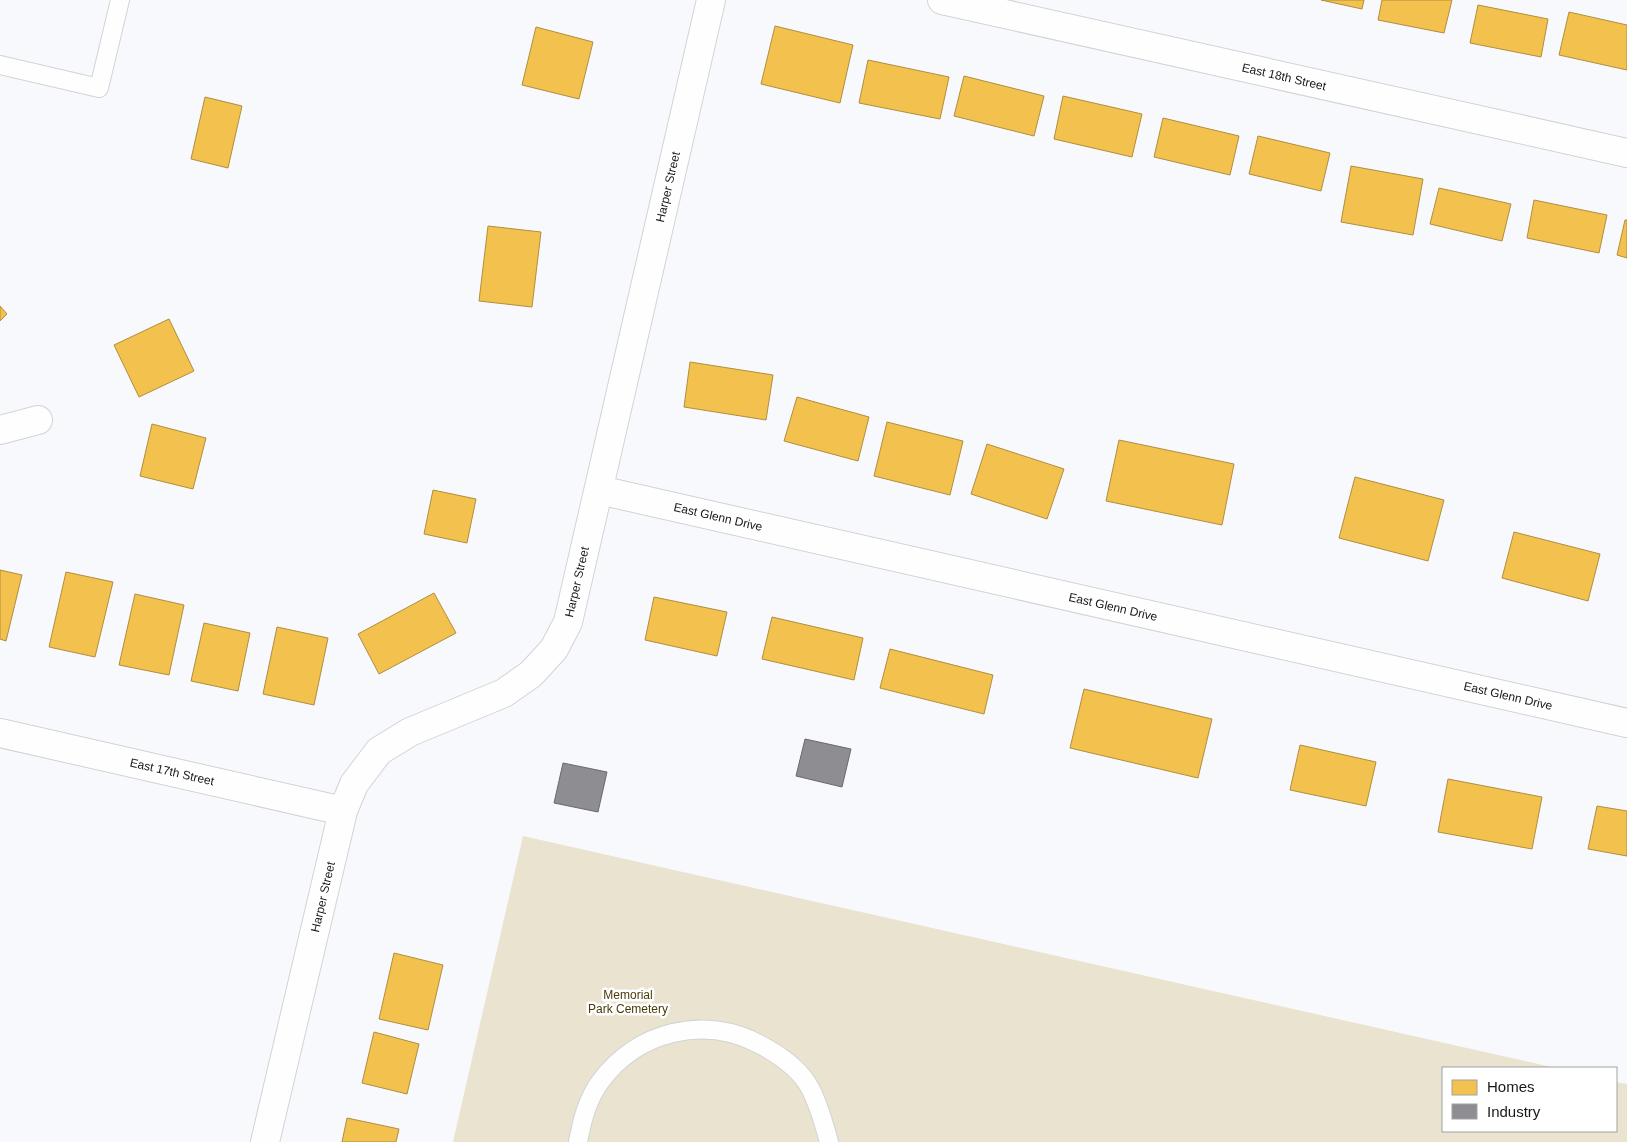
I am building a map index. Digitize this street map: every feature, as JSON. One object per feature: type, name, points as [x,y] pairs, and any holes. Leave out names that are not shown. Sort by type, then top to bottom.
[{"type":"street","name":"Harper Street","points":[[265,1142],[343,811],[354,784],[379,751],[410,732],[504,693],[531,674],[554,649],[568,622],[711,0]]},
{"type":"street","name":"East 18th Street","points":[[942,0],[1627,154]]},
{"type":"street","points":[[0,430],[38,420]]},
{"type":"street","name":"East Glenn Drive","points":[[599,490],[1627,723]]},
{"type":"street","name":"East 17th Street","points":[[0,735],[343,811]]},
{"type":"lane","points":[[0,65],[99,88],[120,0]]},
{"type":"lane","points":[[578,1142],[584,1113],[600,1083],[619,1060],[640,1045],[667,1034],[695,1030],[722,1031],[748,1038],[772,1050],[793,1067],[810,1087],[823,1118],[829,1142]]},
{"type":"green space","name":"Memorial Park Cemetery","points":[[523,836],[1552,1067],[1442,1067],[1442,1132],[1617,1132],[1617,1082],[1627,1084],[1627,1142],[453,1142]]},
{"type":"building: Homes","points":[[1321,0],[1364,0],[1362,9]]},
{"type":"building: Homes","points":[[1382,0],[1452,0],[1444,33],[1378,20]]},
{"type":"building: Homes","points":[[1478,5],[1548,19],[1541,57],[1470,43]]},
{"type":"building: Homes","points":[[1569,12],[1627,25],[1627,70],[1559,55]]},
{"type":"building: Homes","points":[[775,26],[853,45],[840,103],[761,84]]},
{"type":"building: Homes","points":[[536,27],[593,42],[579,99],[522,85]]},
{"type":"building: Homes","points":[[868,60],[949,77],[940,119],[859,103]]},
{"type":"building: Homes","points":[[964,76],[1044,96],[1034,136],[954,116]]},
{"type":"building: Homes","points":[[1063,96],[1142,114],[1132,157],[1054,139]]},
{"type":"building: Homes","points":[[205,97],[242,106],[228,168],[191,159]]},
{"type":"building: Homes","points":[[1163,118],[1239,136],[1230,175],[1154,157]]},
{"type":"building: Homes","points":[[1258,136],[1330,153],[1321,191],[1249,174]]},
{"type":"building: Homes","points":[[1351,166],[1423,179],[1413,235],[1341,222]]},
{"type":"building: Homes","points":[[1439,188],[1511,204],[1502,241],[1430,224]]},
{"type":"building: Homes","points":[[1534,200],[1607,215],[1599,253],[1527,238]]},
{"type":"building: Homes","points":[[1625,220],[1627,220],[1627,258],[1617,255]]},
{"type":"building: Homes","points":[[488,226],[541,232],[532,307],[479,301]]},
{"type":"building: Homes","points":[[0,306],[7,314],[0,321]]},
{"type":"building: Homes","points":[[169,319],[194,371],[139,397],[114,345]]},
{"type":"building: Homes","points":[[690,362],[773,375],[766,420],[684,407]]},
{"type":"building: Homes","points":[[797,397],[869,417],[858,461],[784,441]]},
{"type":"building: Homes","points":[[887,422],[963,441],[950,495],[874,476]]},
{"type":"building: Homes","points":[[152,424],[206,438],[193,489],[140,476]]},
{"type":"building: Homes","points":[[1119,440],[1234,464],[1222,525],[1106,501]]},
{"type":"building: Homes","points":[[987,444],[1064,469],[1047,519],[971,494]]},
{"type":"building: Homes","points":[[1355,477],[1444,500],[1428,561],[1339,538]]},
{"type":"building: Homes","points":[[433,490],[476,499],[467,543],[424,534]]},
{"type":"building: Homes","points":[[1514,532],[1600,554],[1588,601],[1502,578]]},
{"type":"building: Homes","points":[[0,570],[22,575],[6,641],[0,639]]},
{"type":"building: Homes","points":[[66,572],[113,582],[95,657],[49,647]]},
{"type":"building: Homes","points":[[434,593],[456,633],[379,674],[358,634]]},
{"type":"building: Homes","points":[[135,594],[184,605],[169,675],[119,665]]},
{"type":"building: Homes","points":[[654,597],[727,612],[717,656],[645,640]]},
{"type":"building: Homes","points":[[772,617],[863,638],[854,680],[762,659]]},
{"type":"building: Homes","points":[[204,623],[250,633],[238,691],[191,681]]},
{"type":"building: Homes","points":[[277,627],[328,638],[314,705],[263,694]]},
{"type":"building: Homes","points":[[890,649],[993,675],[984,714],[880,688]]},
{"type":"building: Homes","points":[[1084,689],[1212,719],[1198,778],[1070,748]]},
{"type":"building: Homes","points":[[1300,745],[1376,762],[1366,806],[1290,790]]},
{"type":"building: Homes","points":[[1448,779],[1542,797],[1532,849],[1438,832]]},
{"type":"building: Homes","points":[[1597,806],[1627,811],[1627,856],[1588,849]]},
{"type":"building: Homes","points":[[394,953],[443,965],[428,1030],[379,1019]]},
{"type":"building: Homes","points":[[374,1032],[419,1044],[407,1094],[362,1083]]},
{"type":"building: Homes","points":[[347,1118],[399,1129],[396,1142],[342,1142]]},
{"type":"building: Industry","points":[[805,739],[851,749],[842,787],[796,776]]},
{"type":"building: Industry","points":[[563,763],[607,772],[598,812],[554,803]]}]
